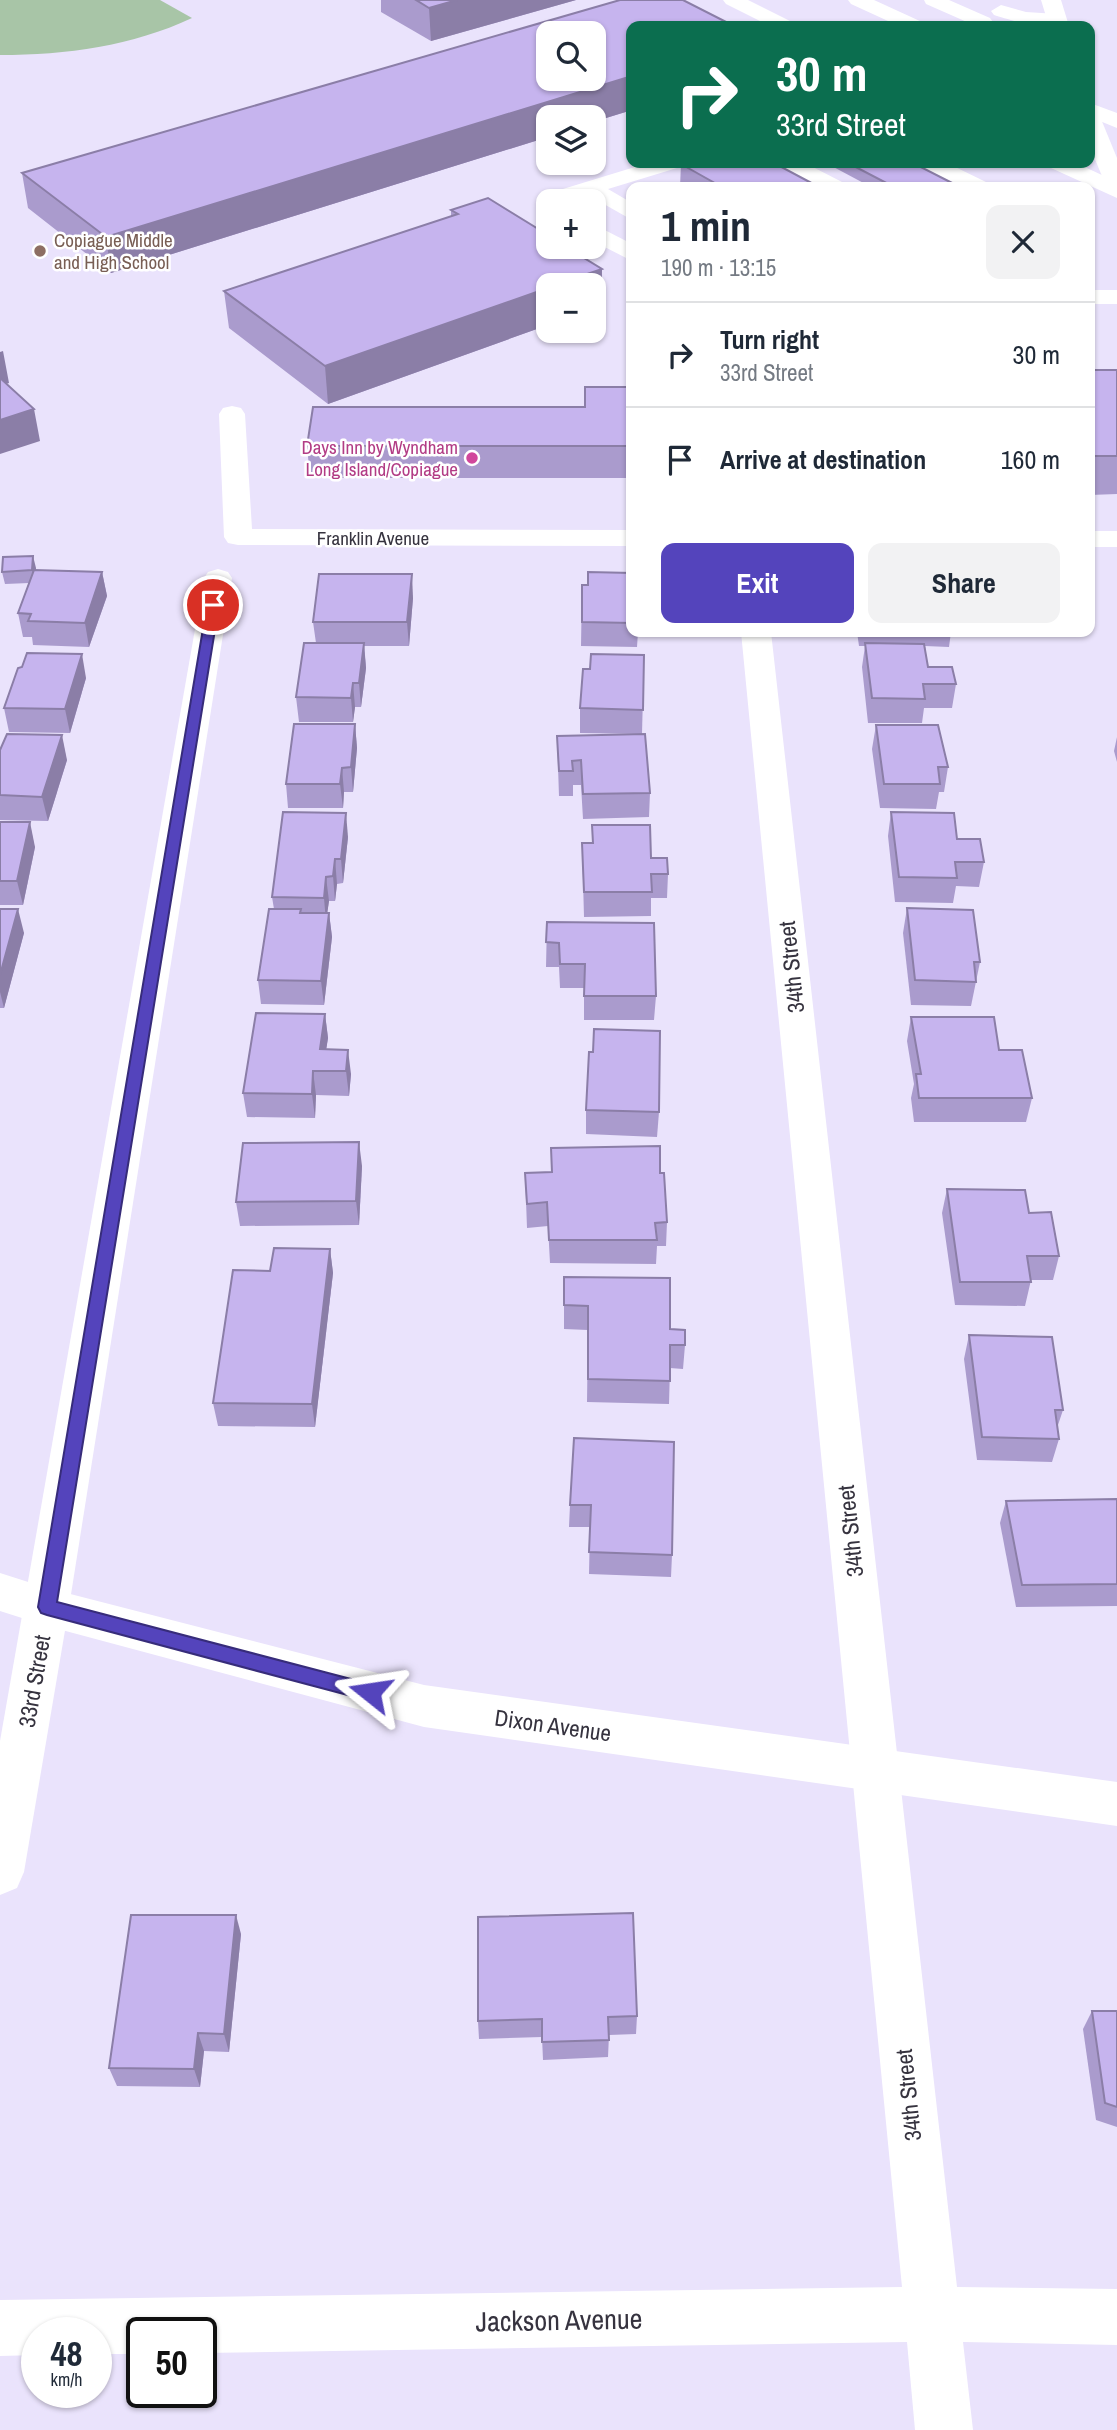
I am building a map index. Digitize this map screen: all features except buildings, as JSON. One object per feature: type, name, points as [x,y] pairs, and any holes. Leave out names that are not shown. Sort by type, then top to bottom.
[{"type":"main road","points":[[733,0],[775,21]]},
{"type":"main road","points":[[859,0],[904,21]]},
{"type":"main road","points":[[1051,0],[1057,21]]},
{"type":"main road","points":[[1095,111],[1117,121]]},
{"type":"main road","points":[[1095,132],[1117,188]]},
{"type":"main road","points":[[1071,168],[1117,188]]},
{"type":"main road","name":"Franklin Avenue","points":[[232,414],[238,537],[626,538]]},
{"type":"main road","points":[[1095,539],[1117,539]]},
{"type":"main road","name":"33rd Street","points":[[0,1872],[47,1607],[218,578]]},
{"type":"main road","name":"34th Street","points":[[757,637],[944,2430]]},
{"type":"main road","name":"Dixon Avenue","points":[[0,1592],[47,1607],[424,1706],[1117,1804]]},
{"type":"main road","name":"Jackson Avenue","points":[[0,2328],[932,2314],[1117,2317]]},
{"type":"lane","points":[[933,0],[972,21]]},
{"type":"lane","points":[[982,21],[1003,7],[1051,21]]},
{"type":"lane","points":[[587,189],[653,168]]},
{"type":"lane","points":[[799,168],[825,182]]},
{"type":"lane","points":[[911,174],[924,168]]},
{"type":"lane","points":[[940,168],[966,182]]},
{"type":"lane","points":[[590,188],[626,209]]},
{"type":"lane","points":[[606,239],[626,250]]},
{"type":"lane","points":[[1095,297],[1117,297]]},
{"type":"green space","points":[[0,0],[160,0],[192,18],[146,36],[99,47],[0,55]]},
{"type":"place","name":"Copiague Middle and High School","points":[[40,251]]},
{"type":"place","name":"Days Inn by Wyndham Long Island/Copiague","points":[[472,458]]},
{"type":"route","points":[[213,605],[47,1607],[370,1692]]}]
